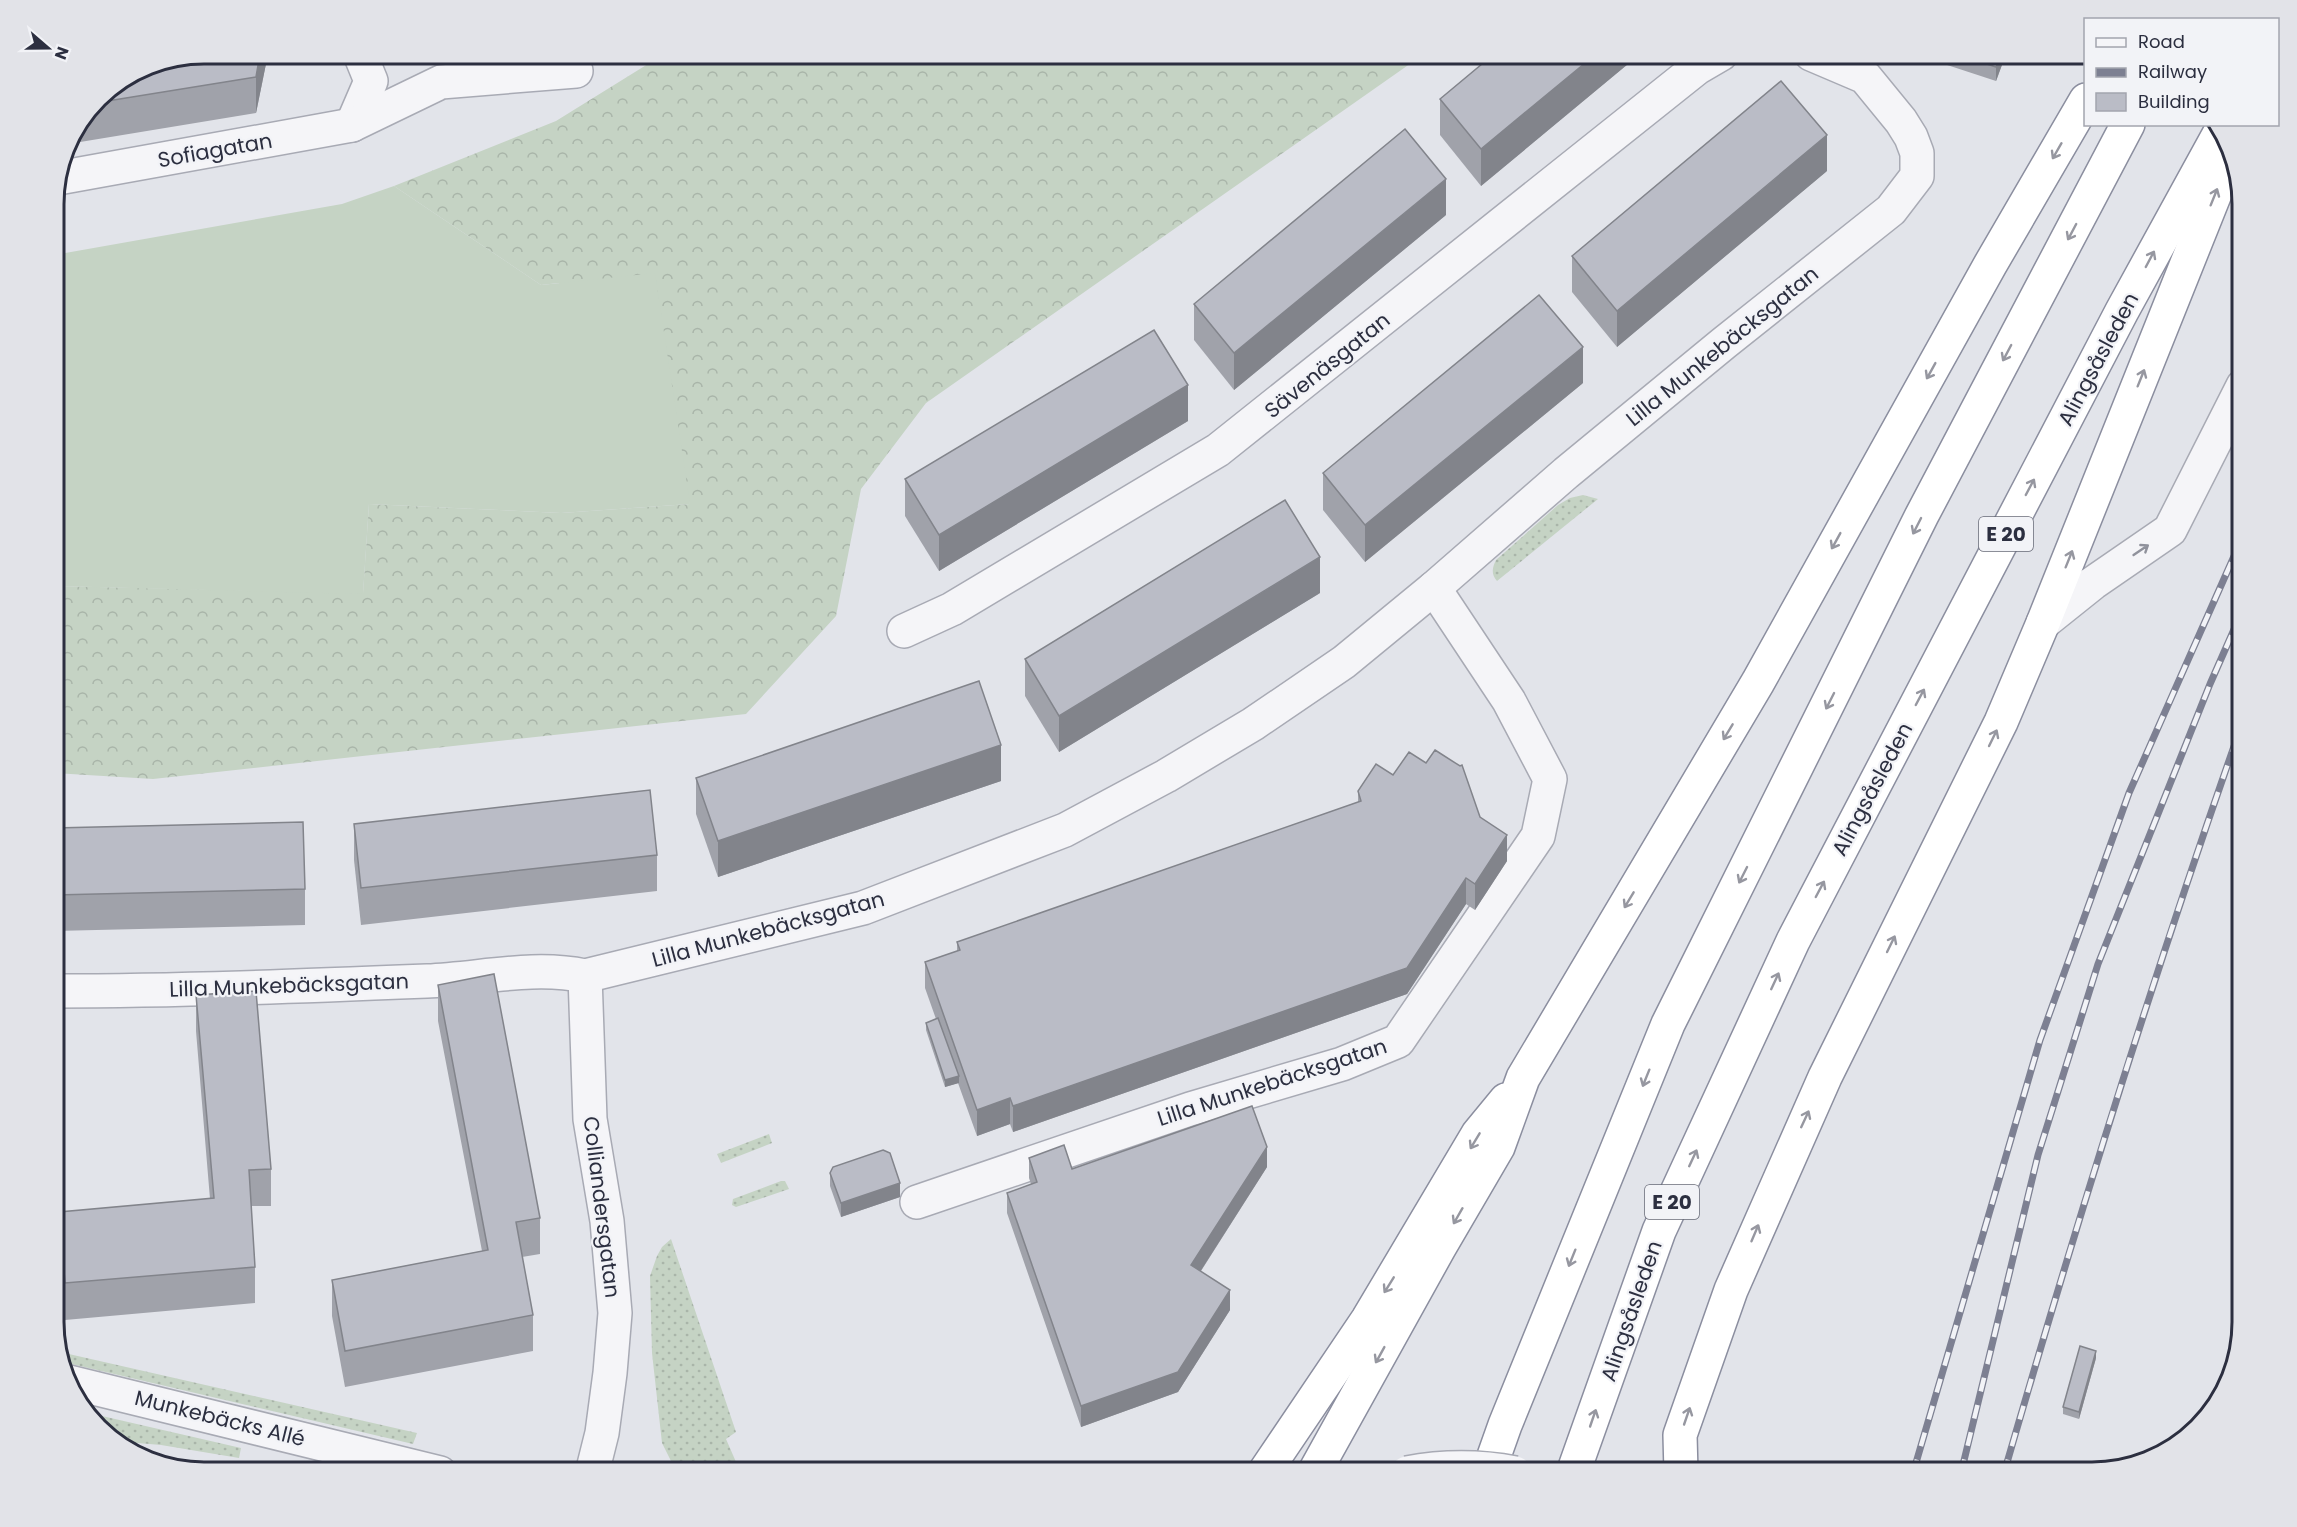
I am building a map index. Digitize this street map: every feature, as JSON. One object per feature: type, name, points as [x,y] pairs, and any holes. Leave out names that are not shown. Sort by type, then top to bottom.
[{"type":"highway","points":[[1271,1462],[1368,1318],[1478,1134],[1523,1078],[1758,682],[1995,256],[2084,102]]},
{"type":"highway","points":[[1492,1462],[1504,1425],[1668,1024],[1922,515],[2127,126]]},
{"type":"highway","name":"Alingsåsleden","points":[[1578,1462],[1659,1231],[1793,941],[2122,311],[2216,139]]},
{"type":"highway","points":[[1681,1462],[1680,1435],[1740,1268],[1820,1088],[2001,722],[2227,165]]},
{"type":"highway","points":[[1320,1462],[1498,1147],[1523,1078]]},
{"type":"street","name":"Sävenäsgatan","points":[[904,632],[952,609],[1218,450],[1704,64]]},
{"type":"street","points":[[361,121],[371,81],[364,65]]},
{"type":"street","name":"Lilla Munkebäcksgatan","points":[[65,991],[432,981],[542,972],[564,972],[585,976],[863,908],[1065,830],[1166,776],[1253,724],[1344,662],[1434,588],[1566,473],[1891,210],[1917,177],[1917,153],[1869,65]]},
{"type":"street","name":"Sofiagatan","points":[[67,176],[361,121],[441,82],[576,71]]},
{"type":"street","points":[[2043,623],[2093,583],[2170,530],[2232,408]]},
{"type":"street","name":"Lilla Munkebäcksgatan","points":[[917,1202],[1190,1108],[1342,1064],[1398,1041],[1538,836],[1550,779],[1509,700],[1434,588]]},
{"type":"street","name":"Colliandersgatan","points":[[585,976],[590,1119],[607,1221],[615,1313],[602,1433],[595,1462]]},
{"type":"street","name":"Munkebäcks Allé","points":[[79,1384],[395,1462]]},
{"type":"green space","points":[[1409,64],[926,403],[861,489],[836,616],[746,714],[153,779],[65,774],[65,586],[363,593],[369,504],[561,513],[690,504],[559,283],[541,285],[394,186],[556,121],[647,65]]},
{"type":"green space","points":[[394,186],[541,285],[655,273],[690,504],[561,513],[369,504],[363,594],[65,586],[65,253],[342,204]]},
{"type":"green space","points":[[1583,495],[1598,499],[1497,581],[1493,571],[1496,560],[1558,505],[1570,498]]},
{"type":"green space","points":[[769,1134],[772,1143],[721,1163],[717,1154]]},
{"type":"green space","points":[[785,1181],[789,1189],[736,1207],[732,1205],[733,1199]]},
{"type":"green space","points":[[671,1239],[736,1432],[726,1439],[736,1462],[672,1462],[662,1443],[652,1353],[650,1276],[662,1247]]},
{"type":"green space","points":[[68,1354],[417,1433],[413,1444],[71,1364]]},
{"type":"green space","points":[[99,1415],[241,1448],[239,1458],[133,1443],[119,1434]]},
{"type":"building","points":[[1482,64],[1584,64],[1481,149],[1440,99]]},
{"type":"building","points":[[258,65],[256,77],[110,101],[134,83],[177,67]]},
{"type":"building","points":[[1781,81],[1827,135],[1617,311],[1572,256]]},
{"type":"building","points":[[1405,129],[1446,179],[1234,353],[1194,304]]},
{"type":"building","points":[[1539,295],[1583,347],[1365,525],[1323,473]]},
{"type":"building","points":[[1154,330],[1188,385],[939,535],[905,479]]},
{"type":"building","points":[[1285,500],[1320,557],[1059,716],[1025,659]]},
{"type":"building","points":[[979,681],[1001,745],[718,841],[696,778]]},
{"type":"building","points":[[1435,750],[1460,766],[1462,765],[1480,817],[1507,835],[1475,884],[1466,878],[1407,968],[1013,1106],[1010,1098],[977,1110],[925,962],[960,950],[957,942],[1361,801],[1358,791],[1376,764],[1393,775],[1409,752],[1426,763]]},
{"type":"building","points":[[650,790],[657,855],[361,888],[354,824]]},
{"type":"building","points":[[303,822],[305,889],[65,895],[65,828]]},
{"type":"building","points":[[494,974],[540,1218],[516,1222],[533,1315],[345,1351],[332,1280],[488,1250],[438,985]]},
{"type":"building","points":[[256,991],[271,1169],[249,1170],[255,1267],[65,1283],[65,1211],[214,1198],[196,995]]},
{"type":"building","points":[[938,1018],[959,1076],[945,1080],[926,1023]]},
{"type":"building","points":[[1252,1106],[1267,1147],[1191,1265],[1230,1290],[1178,1372],[1081,1406],[1007,1193],[1037,1182],[1029,1158],[1064,1145],[1072,1169]]},
{"type":"building","points":[[883,1150],[890,1153],[900,1183],[841,1203],[830,1173],[833,1167]]},
{"type":"building","points":[[2080,1346],[2096,1351],[2079,1412],[2063,1407]]},
{"type":"railway","points":[[1916,1462],[2040,1040],[2129,793],[2232,561]]},
{"type":"railway","points":[[1964,1462],[2038,1155],[2098,964],[2232,634]]},
{"type":"railway","points":[[2007,1462],[2118,1096],[2232,752]]}]
